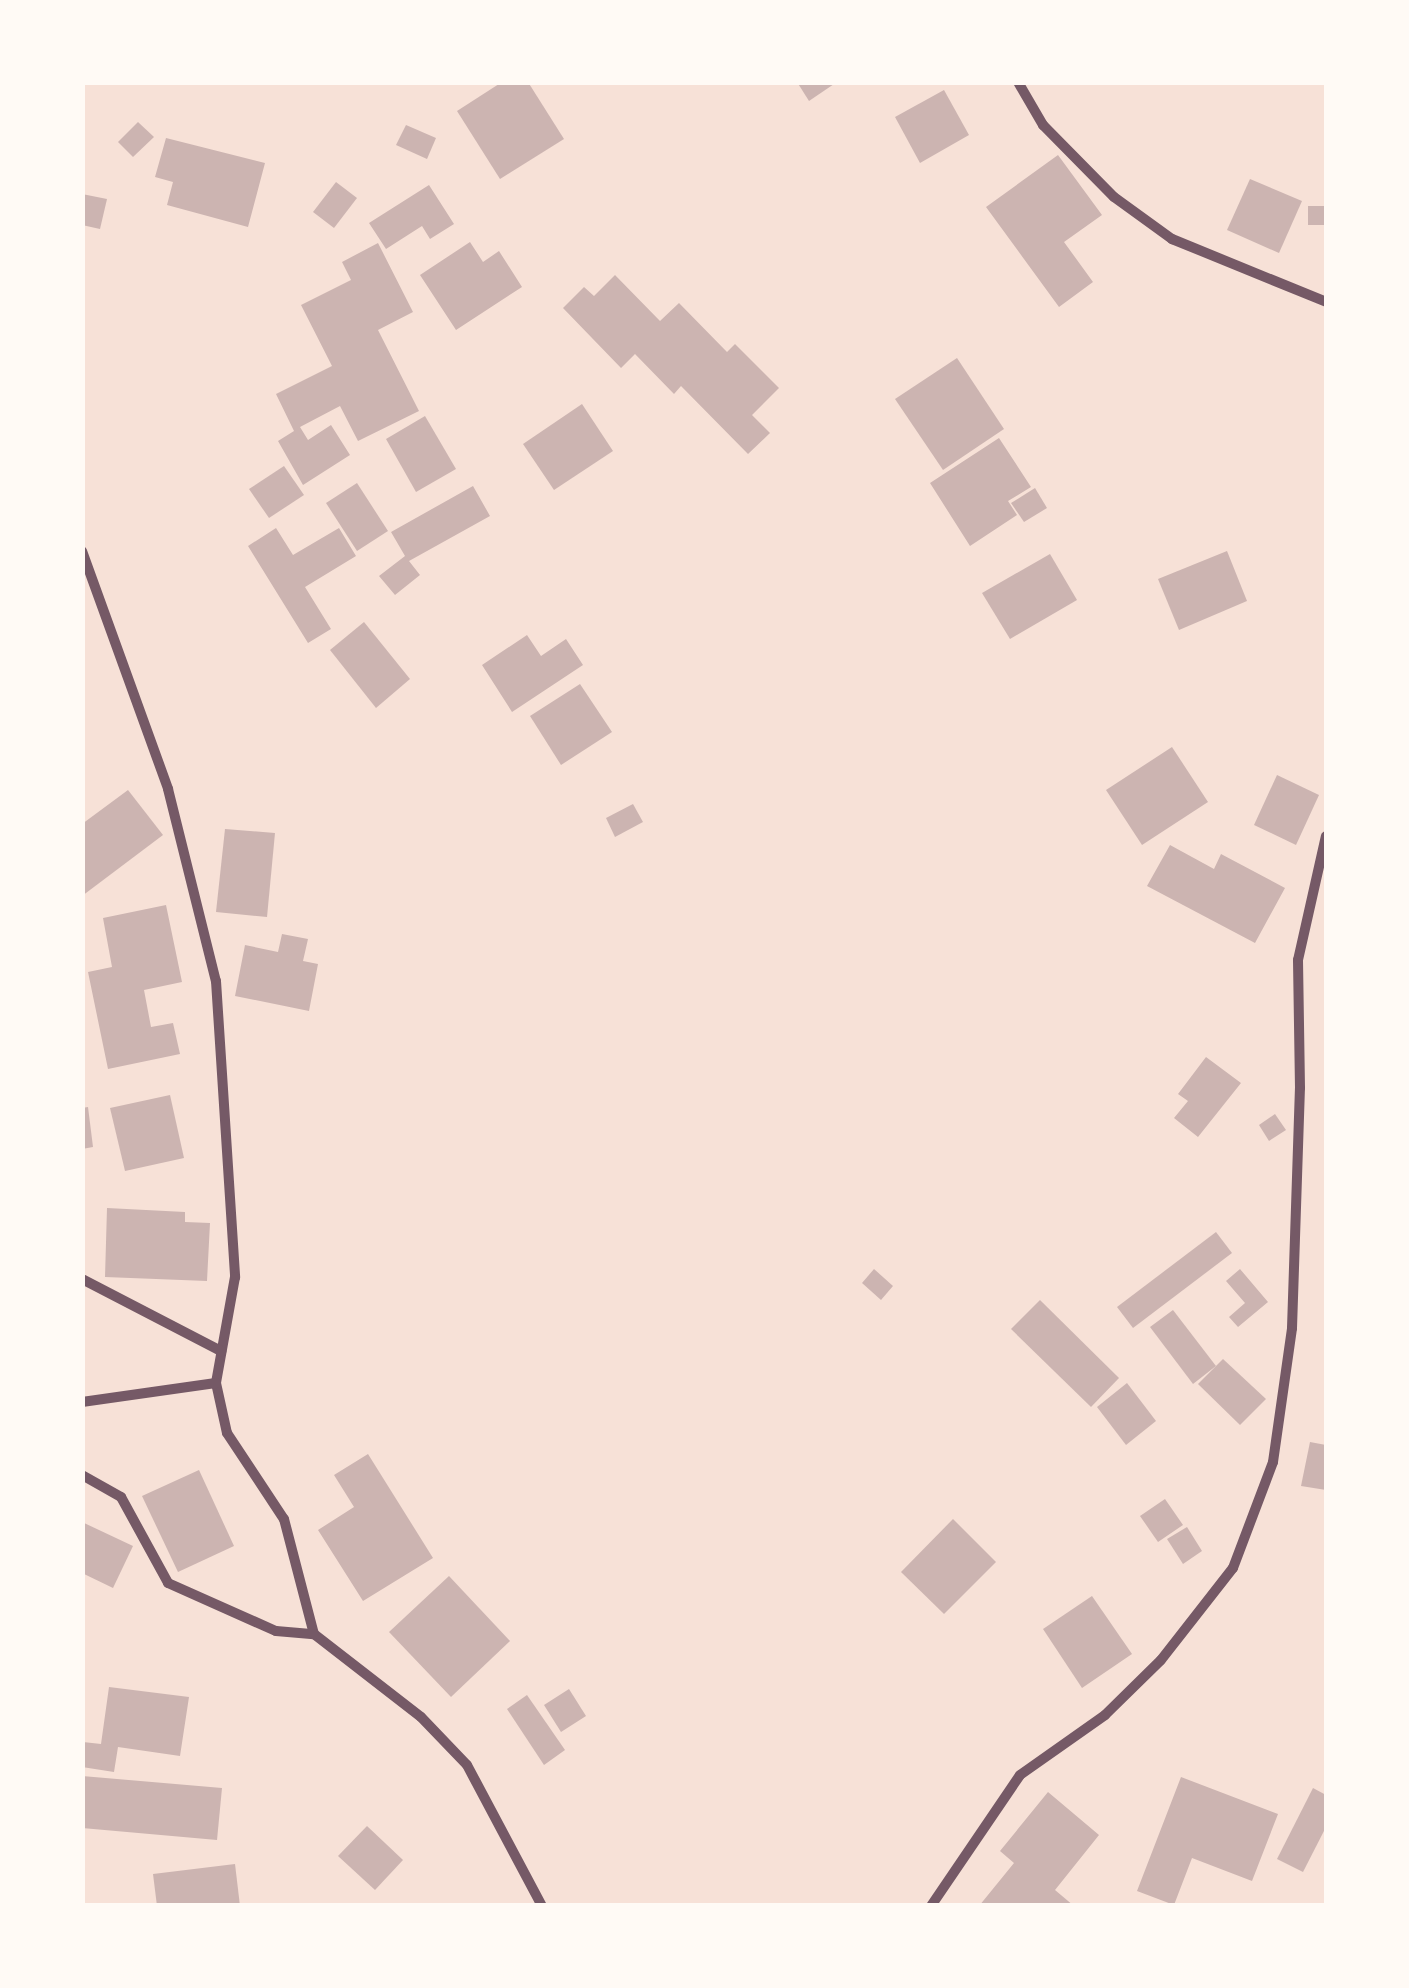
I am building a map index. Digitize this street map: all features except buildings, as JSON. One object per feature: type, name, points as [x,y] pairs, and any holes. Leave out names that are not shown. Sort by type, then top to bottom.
[{"type":"street","points":[[1018,82],[1043,125],[1114,196],[1172,239],[1326,302]]},
{"type":"street","points":[[82,551],[168,789],[216,981],[235,1277],[216,1382],[227,1433],[284,1520],[314,1634]]},
{"type":"street","points":[[930,1906],[1020,1775],[1105,1715],[1160,1660],[1197,1614],[1233,1568],[1267,1480],[1292,1328],[1300,1088],[1298,960],[1326,836]]},
{"type":"street","points":[[82,1278],[221,1351]]},
{"type":"street","points":[[82,1402],[216,1382]]},
{"type":"street","points":[[82,1475],[121,1498],[168,1583],[276,1631],[314,1634],[421,1718],[466,1765],[542,1906]]}]
